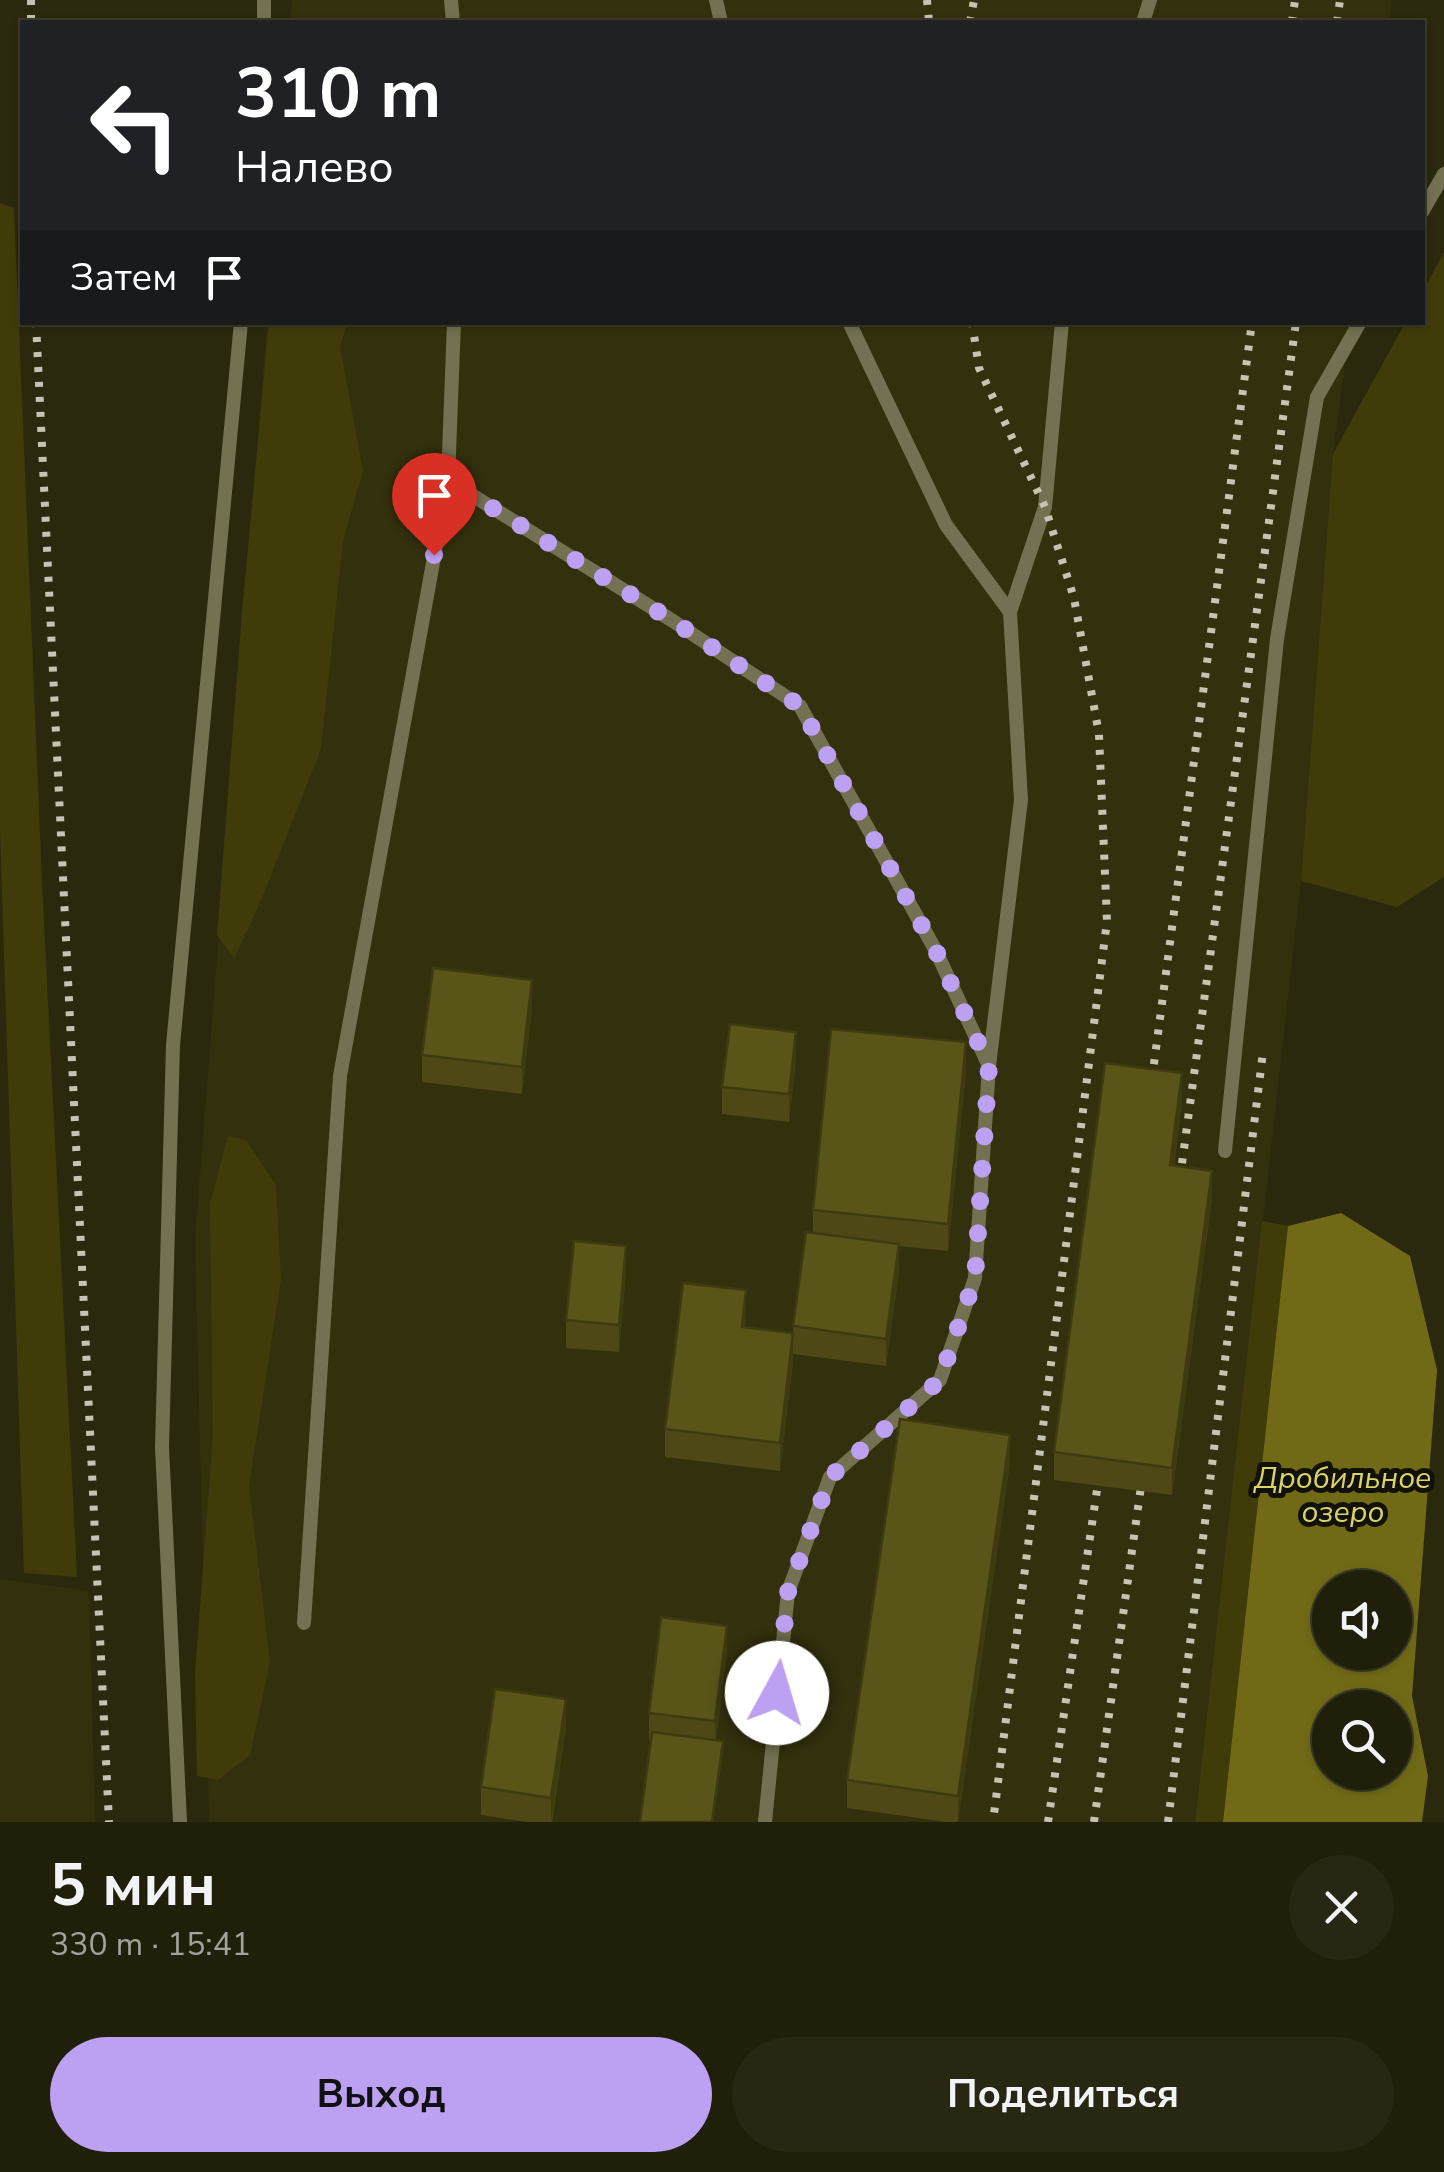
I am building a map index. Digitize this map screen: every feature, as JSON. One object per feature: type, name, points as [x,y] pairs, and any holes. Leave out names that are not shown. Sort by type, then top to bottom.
[{"type":"lane","points":[[1425,207],[1444,174]]},
{"type":"lane","points":[[180,1822],[162,1447],[172,1045],[241,325]]},
{"type":"lane","points":[[304,1624],[340,1076],[448,480],[454,325]]},
{"type":"lane","points":[[850,325],[946,525],[1010,612]]},
{"type":"lane","points":[[766,1822],[788,1592],[830,1477],[940,1380],[975,1278],[989,1066],[1021,800],[1010,612],[1045,507],[1062,325]]},
{"type":"lane","points":[[1225,1151],[1276,639],[1317,397],[1358,325]]},
{"type":"lane","points":[[448,480],[800,706],[936,951],[989,1066]]},
{"type":"shaded area","points":[[292,0],[1392,0],[1389,20],[290,20]]},
{"type":"shaded area","points":[[0,203],[14,208],[42,883],[77,1577],[24,1573],[0,831]]},
{"type":"shaded area","points":[[1444,252],[1444,877],[1397,907],[1301,881],[1333,454],[1404,325],[1425,325],[1425,287]]},
{"type":"shaded area","points":[[267,325],[1350,325],[1333,454],[1301,881],[1195,1822],[209,1822],[195,1239]]},
{"type":"shaded area","points":[[269,325],[346,325],[340,347],[363,471],[343,540],[321,749],[234,958],[217,935]]},
{"type":"shaded area","points":[[228,1136],[246,1140],[276,1185],[281,1280],[249,1486],[270,1662],[250,1755],[218,1780],[197,1776],[195,1673],[213,1435],[210,1204]]},
{"type":"shaded area","points":[[1262,1221],[1288,1226],[1223,1822],[1195,1822]]},
{"type":"shaded area","points":[[0,1579],[89,1591],[95,1822],[0,1822]]},
{"type":"water","name":"Дробильное озеро","points":[[1341,1213],[1410,1256],[1437,1370],[1412,1696],[1428,1776],[1422,1822],[1223,1822],[1288,1226]]},
{"type":"building","points":[[433,968],[532,980],[522,1067],[422,1055]]},
{"type":"building","points":[[730,1024],[796,1032],[789,1094],[722,1087]]},
{"type":"building","points":[[831,1029],[966,1042],[948,1224],[813,1210]]},
{"type":"building","points":[[1105,1063],[1182,1073],[1170,1165],[1212,1171],[1172,1468],[1054,1452]]},
{"type":"building","points":[[806,1232],[899,1244],[886,1339],[793,1326]]},
{"type":"building","points":[[574,1241],[626,1246],[619,1325],[566,1320]]},
{"type":"building","points":[[683,1283],[746,1290],[742,1327],[793,1333],[780,1443],[665,1429]]},
{"type":"building","points":[[900,1419],[1010,1435],[958,1796],[847,1780]]},
{"type":"building","points":[[661,1617],[727,1626],[715,1721],[649,1713]]},
{"type":"building","points":[[495,1689],[566,1699],[551,1798],[481,1787]]},
{"type":"building","points":[[652,1732],[723,1741],[712,1822],[640,1822]]},
{"type":"railway","points":[[31,0],[31,20]]},
{"type":"railway","points":[[927,0],[929,20]]},
{"type":"railway","points":[[970,20],[974,0]]},
{"type":"railway","points":[[1292,20],[1295,0]]},
{"type":"railway","points":[[1337,20],[1340,0]]},
{"type":"railway","points":[[36,325],[109,1822]]},
{"type":"railway","points":[[972,325],[979,368],[1045,507],[1074,598],[1099,734],[1107,921],[993,1822]]},
{"type":"railway","points":[[1150,1094],[1252,325]]},
{"type":"railway","points":[[1178,1193],[1296,325]]},
{"type":"railway","points":[[1168,1822],[1263,1052]]},
{"type":"railway","points":[[1048,1822],[1102,1456]]},
{"type":"railway","points":[[1094,1822],[1144,1465]]},
{"type":"route","points":[[434,555],[448,480],[800,706],[936,951],[989,1066],[975,1278],[940,1380],[830,1477],[788,1592],[777,1693]]}]
